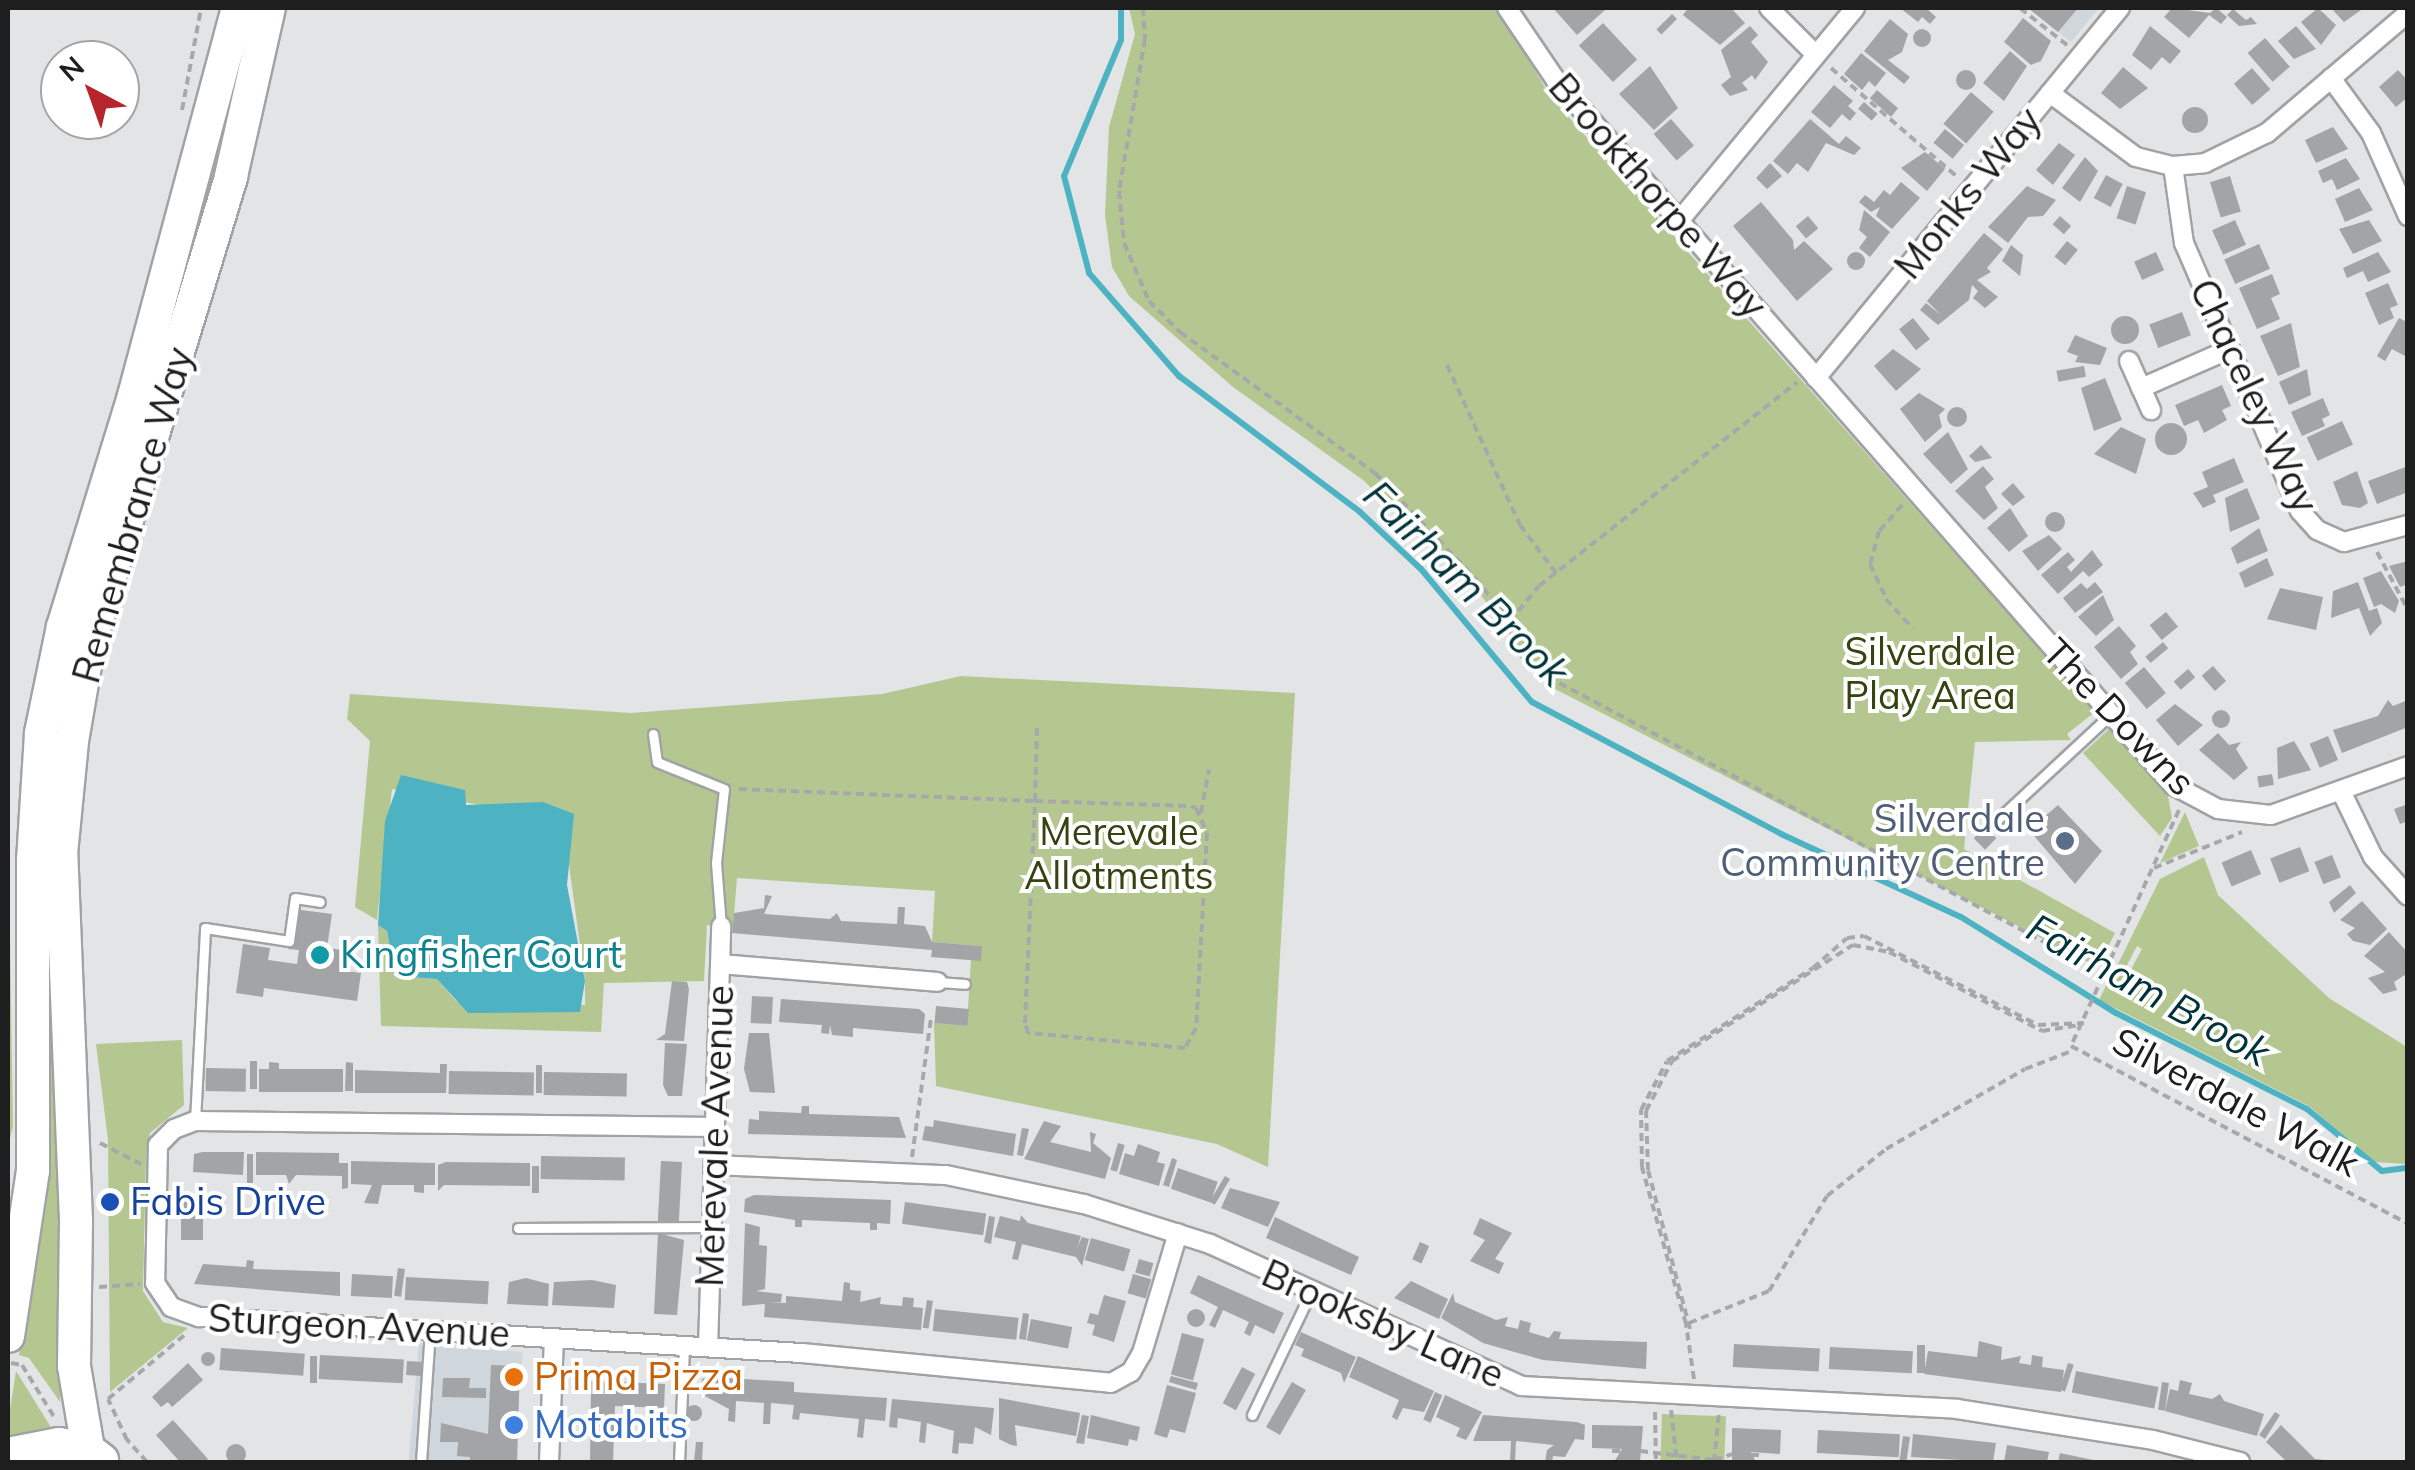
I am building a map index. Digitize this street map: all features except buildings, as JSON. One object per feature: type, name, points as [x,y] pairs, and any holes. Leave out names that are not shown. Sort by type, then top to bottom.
[{"type":"highway","points":[[198,159],[223,8]]},
{"type":"highway","name":"Remembrance Way","points":[[8,1336],[33,1171],[32,899],[41,733],[63,626],[238,8]]},
{"type":"highway","name":"Remembrance Way","points":[[96,1456],[74,1366],[73,1129],[61,854],[72,741],[88,648],[232,176],[269,8]]},
{"type":"highway","points":[[232,176],[286,8]]},
{"type":"highway","points":[[8,1454],[44,1444],[96,1456]]},
{"type":"street","name":"Brookthorpe Way","points":[[1507,8],[1555,79],[1812,373]]},
{"type":"street","points":[[1769,8],[1816,55]]},
{"type":"street","points":[[1679,220],[1856,8]]},
{"type":"street","name":"Monks Way","points":[[1812,373],[1972,189],[2120,8]]},
{"type":"street","points":[[2050,93],[2119,149],[2173,166],[2239,150],[2408,12]]},
{"type":"street","points":[[2331,78],[2372,133],[2408,216]]},
{"type":"street","name":"Chaceley Way","points":[[2173,166],[2184,243],[2307,520],[2344,542],[2370,539]]},
{"type":"street","points":[[2141,388],[2230,349]]},
{"type":"street","points":[[2129,361],[2151,410]]},
{"type":"street","name":"The Downs","points":[[1812,373],[2110,714],[2186,795],[2256,816]]},
{"type":"street","points":[[2370,539],[2408,525]]},
{"type":"street","points":[[2256,816],[2341,792],[2408,766]]},
{"type":"street","points":[[2341,792],[2373,857],[2408,896]]},
{"type":"street","name":"Merevale Avenue","points":[[708,1347],[722,926]]},
{"type":"street","points":[[720,964],[937,982]]},
{"type":"street","points":[[194,1121],[715,1127]]},
{"type":"street","name":"Sturgeon Avenue","points":[[194,1121],[164,1136],[154,1171],[154,1284],[170,1307],[199,1317],[977,1366],[1111,1382],[1131,1372],[1142,1354],[1178,1233]]},
{"type":"street","name":"Brooksby Lane","points":[[714,1165],[910,1172],[1029,1190],[1178,1233],[1504,1381],[1663,1395],[1982,1412],[2240,1462]]},
{"type":"street","points":[[550,1462],[554,1338]]},
{"type":"lane","points":[[1997,820],[2110,714]]},
{"type":"lane","points":[[654,734],[657,762],[724,789],[716,862],[722,926]]},
{"type":"lane","points":[[194,1121],[205,928],[288,941],[296,898],[320,902]]},
{"type":"lane","points":[[937,982],[965,984]]},
{"type":"lane","points":[[518,1228],[712,1228]]},
{"type":"lane","points":[[1252,1415],[1312,1292]]},
{"type":"lane","points":[[421,1462],[430,1331]]},
{"type":"lane","points":[[679,1462],[684,1346]]},
{"type":"path","points":[[1143,8],[1145,38],[1119,190],[1124,243],[1150,301],[1238,377],[1321,428],[1375,473],[1510,621],[1525,656],[1588,701],[2108,976]]},
{"type":"path","points":[[2020,8],[2081,56]]},
{"type":"path","points":[[1816,55],[1972,189]]},
{"type":"path","points":[[1447,365],[1520,525],[1556,572]]},
{"type":"path","points":[[1510,621],[1556,572],[1812,373]]},
{"type":"path","points":[[1914,490],[1879,531],[1870,564],[1886,600],[1914,629]]},
{"type":"path","points":[[2370,539],[2408,610]]},
{"type":"path","points":[[1037,728],[1028,1033],[1175,1050],[1192,1042],[1196,1028],[1206,833],[1201,813],[1209,770]]},
{"type":"path","points":[[724,789],[1191,806],[1201,813]]},
{"type":"path","name":"Silverdale Walk","points":[[2186,795],[2108,976],[2072,1046],[2408,1224]]},
{"type":"path","points":[[2154,868],[2250,829],[2256,816]]},
{"type":"path","points":[[1696,1396],[1688,1323],[1648,1170],[1646,1111],[1672,1061],[1853,945],[1888,952],[2042,1030],[2070,1031],[2084,1023]]},
{"type":"path","points":[[910,1172],[931,1018]]},
{"type":"path","points":[[1688,1323],[1769,1290],[1828,1196],[1886,1149],[2025,1069],[2069,1052]]},
{"type":"path","points":[[73,1129],[154,1171]]},
{"type":"path","points":[[75,1289],[154,1284]]},
{"type":"path","points":[[147,1462],[127,1440],[108,1399],[199,1317]]},
{"type":"path","points":[[1656,1460],[1663,1395]]},
{"type":"path","points":[[1663,1395],[1676,1460]]},
{"type":"path","points":[[1714,1461],[1720,1397]]},
{"type":"path","points":[[1612,1450],[1622,1451]]},
{"type":"path","points":[[1640,1451],[1656,1460],[1714,1461],[1732,1454]]},
{"type":"path","points":[[1751,1455],[1759,1455]]},
{"type":"shaded area","points":[[2028,8],[2099,8],[2071,42]]},
{"type":"shaded area","points":[[419,1343],[523,1352],[513,1462],[409,1462]]},
{"type":"green space","name":"Silverdale Play Area","points":[[1129,8],[1497,8],[1551,97],[2095,712],[2067,734],[2071,740],[1975,742],[1964,849],[2115,933],[2098,967],[1555,689],[1519,657],[1506,626],[1469,581],[1363,480],[1233,387],[1129,296],[1112,267],[1105,215],[1109,127],[1135,34]]},
{"type":"green space","points":[[81,633],[60,1146],[60,1402],[29,1358],[19,1355],[36,1250],[42,970]]},
{"type":"green space","name":"Merevale Allotments","points":[[961,676],[1295,693],[1268,1167],[1217,1144],[936,1086],[934,1023],[967,1025],[971,960],[981,946],[932,942],[935,891],[737,878],[733,927],[707,925],[704,981],[604,983],[601,1032],[381,1026],[378,925],[387,931],[395,976],[437,979],[456,1001],[585,1005],[585,981],[569,865],[543,802],[497,808],[392,789],[377,920],[355,907],[370,741],[347,719],[350,694],[631,713],[882,694]]},
{"type":"green space","points":[[2110,728],[2167,791],[2172,818],[2160,836],[2083,753]]},
{"type":"green space","points":[[8,811],[13,1127],[8,1145]]},
{"type":"green space","points":[[2185,812],[2199,846],[2160,863]]},
{"type":"green space","points":[[2204,857],[2218,895],[2329,998],[2407,1047],[2407,1164],[2373,1162],[2309,1106],[2099,1000],[2113,971],[2128,975],[2142,949],[2137,946],[2125,969],[2117,966],[2160,879]]},
{"type":"green space","points":[[182,1040],[184,1105],[150,1133],[146,1156],[143,1291],[163,1322],[188,1328],[110,1392],[108,1140],[96,1044]]},
{"type":"green space","points":[[16,1371],[52,1429],[8,1439],[8,1422]]},
{"type":"green space","points":[[1662,1414],[1726,1416],[1724,1462],[1660,1462]]},
{"type":"water","points":[[401,775],[465,790],[466,805],[543,802],[574,814],[567,885],[585,981],[580,1012],[468,1013],[437,979],[395,976],[387,931],[378,925],[385,821]]},
{"type":"waterway","name":"Fairham Brook","points":[[1121,8],[1121,40],[1064,176],[1089,273],[1179,376],[1360,512],[1421,569],[1532,702],[1781,834],[1961,917],[2116,1013],[2307,1109],[2382,1171],[2408,1168]]},
{"type":"place","name":"Silverdale Community Centre","points":[[2065,841]]},
{"type":"place","name":"Kingfisher Court","points":[[320,955]]},
{"type":"place","name":"Fabis Drive","points":[[110,1202]]},
{"type":"place","name":"Prima Pizza","points":[[514,1377]]},
{"type":"place","name":"Motabits","points":[[514,1425]]}]
